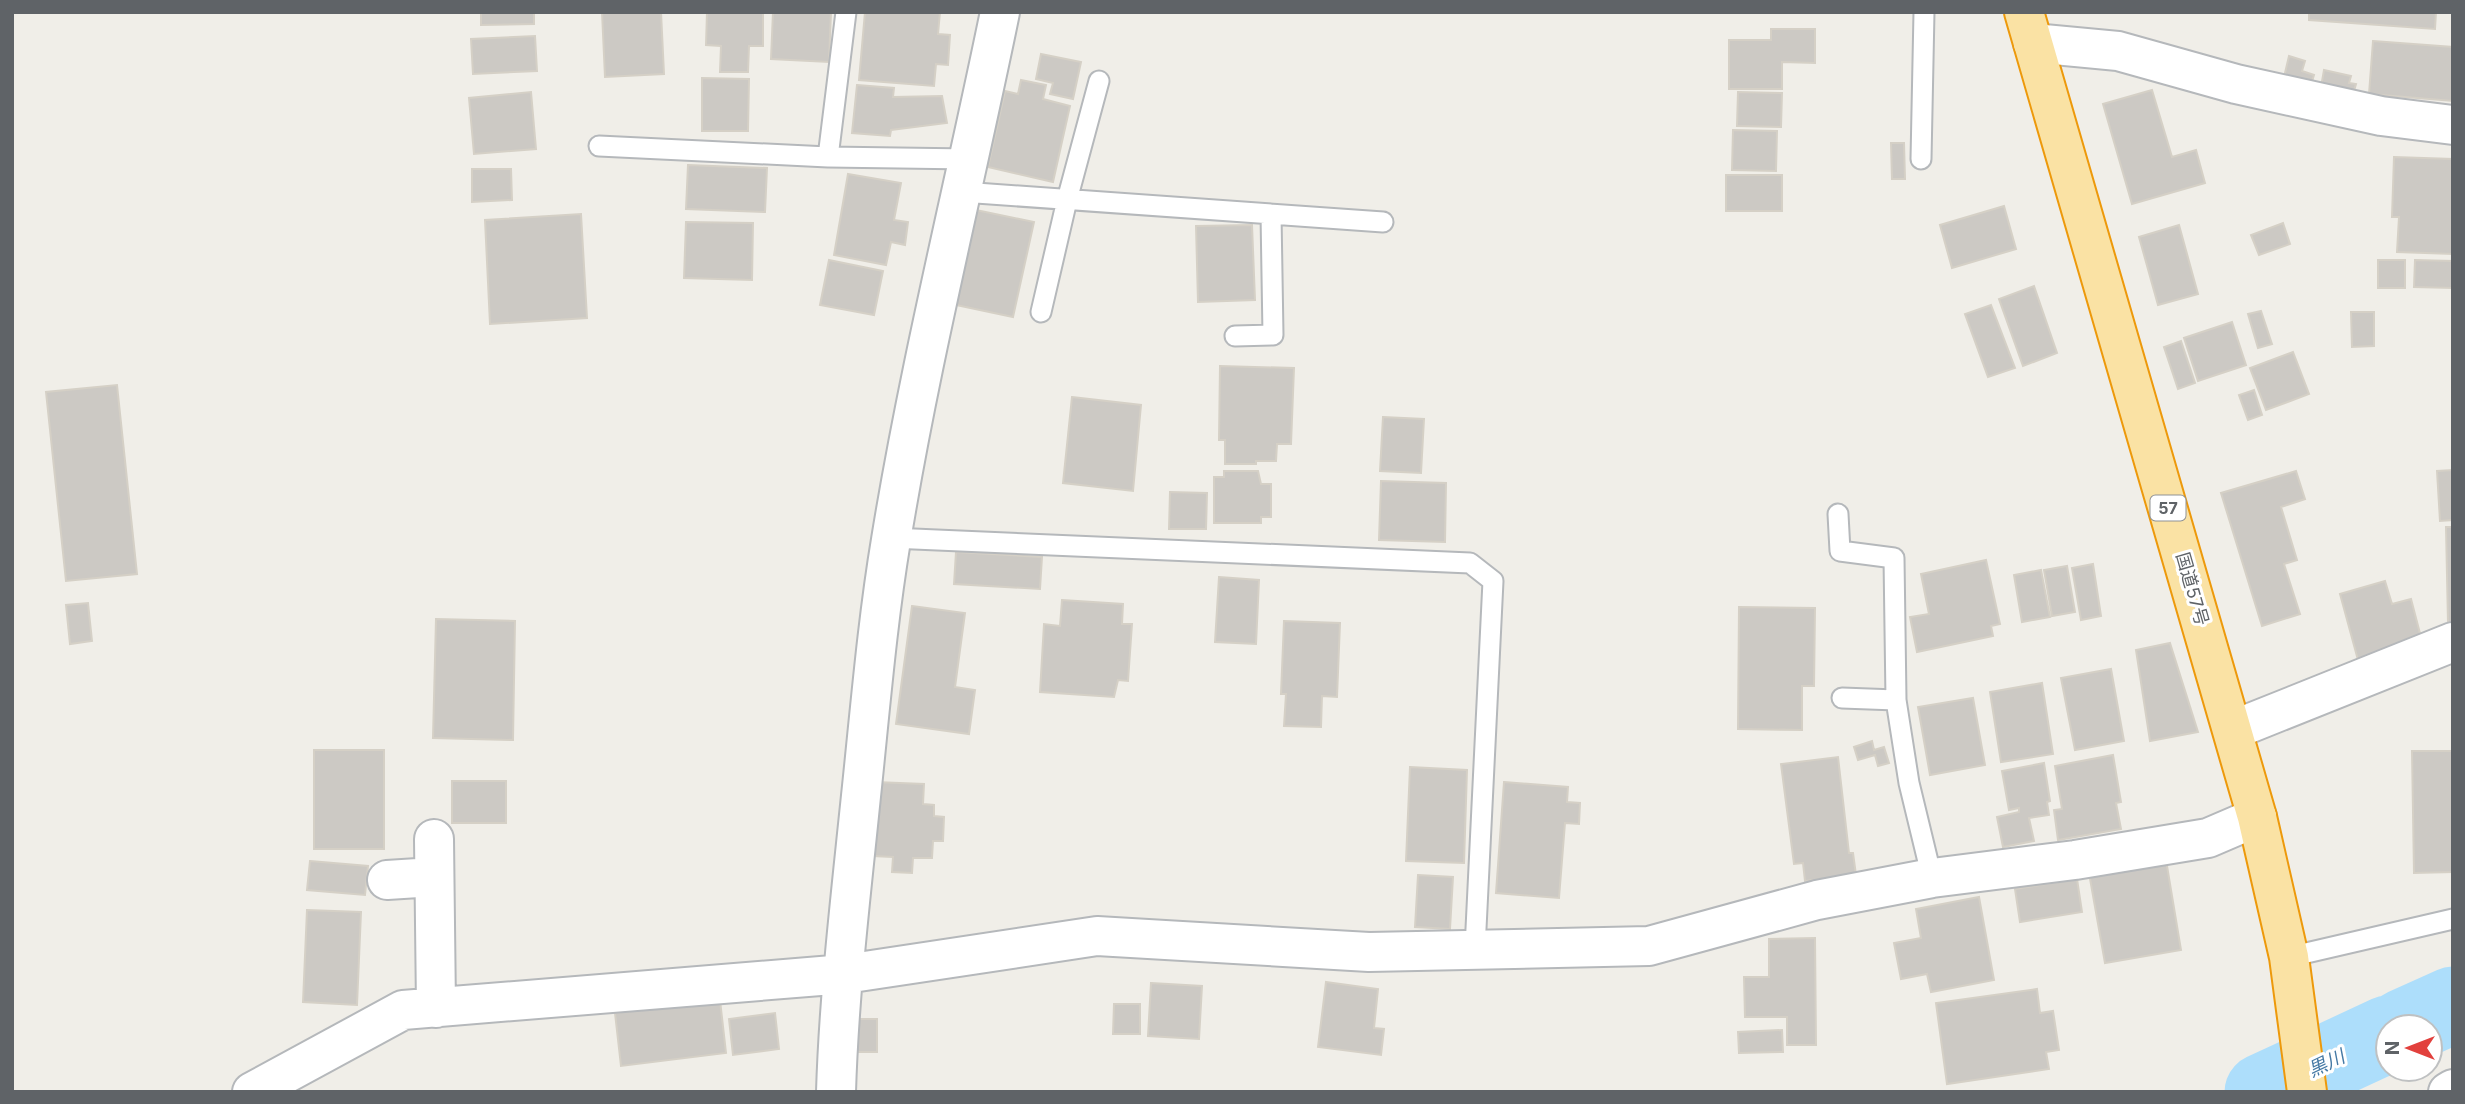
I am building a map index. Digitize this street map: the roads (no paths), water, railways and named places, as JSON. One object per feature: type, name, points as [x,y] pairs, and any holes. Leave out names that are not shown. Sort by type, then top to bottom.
[{"type":"highway","name":"国道57号","points":[[2029,28],[2257,817],[2290,957],[2306,1092]]},
{"type":"street","points":[[836,1083],[881,608],[891,538],[929,341],[1000,12]]},
{"type":"street","points":[[2029,28],[2249,87],[2381,116],[2453,125]]},
{"type":"street","points":[[2233,730],[2453,642]]},
{"type":"street","points":[[252,1092],[403,1010],[845,974],[1097,936],[1369,952],[1648,946],[1817,900],[1932,878],[2075,860],[2208,838],[2257,817]]},
{"type":"street","points":[[433,839],[436,1008]]},
{"type":"street","points":[[387,880],[434,877]]},
{"type":"street","points":[[2448,1092],[2453,1089]]},
{"type":"lane","points":[[828,157],[846,12]]},
{"type":"lane","points":[[1921,159],[1924,12]]},
{"type":"lane","points":[[1041,312],[1099,81]]},
{"type":"lane","points":[[599,146],[828,157],[966,176],[1067,200],[1383,222]]},
{"type":"lane","points":[[1235,336],[1273,335],[1271,214]]},
{"type":"lane","points":[[1838,514],[1840,551],[1894,558],[1896,700],[1909,783],[1932,878]]},
{"type":"lane","points":[[891,538],[1470,563],[1493,581],[1475,949]]},
{"type":"lane","points":[[1842,698],[1896,700]]},
{"type":"lane","points":[[2290,957],[2453,919]]},
{"type":"waterway","name":"黒川","points":[[2435,1013],[2453,1005]]},
{"type":"waterway","name":"黒川","points":[[2263,1092],[2374,1040]]}]
